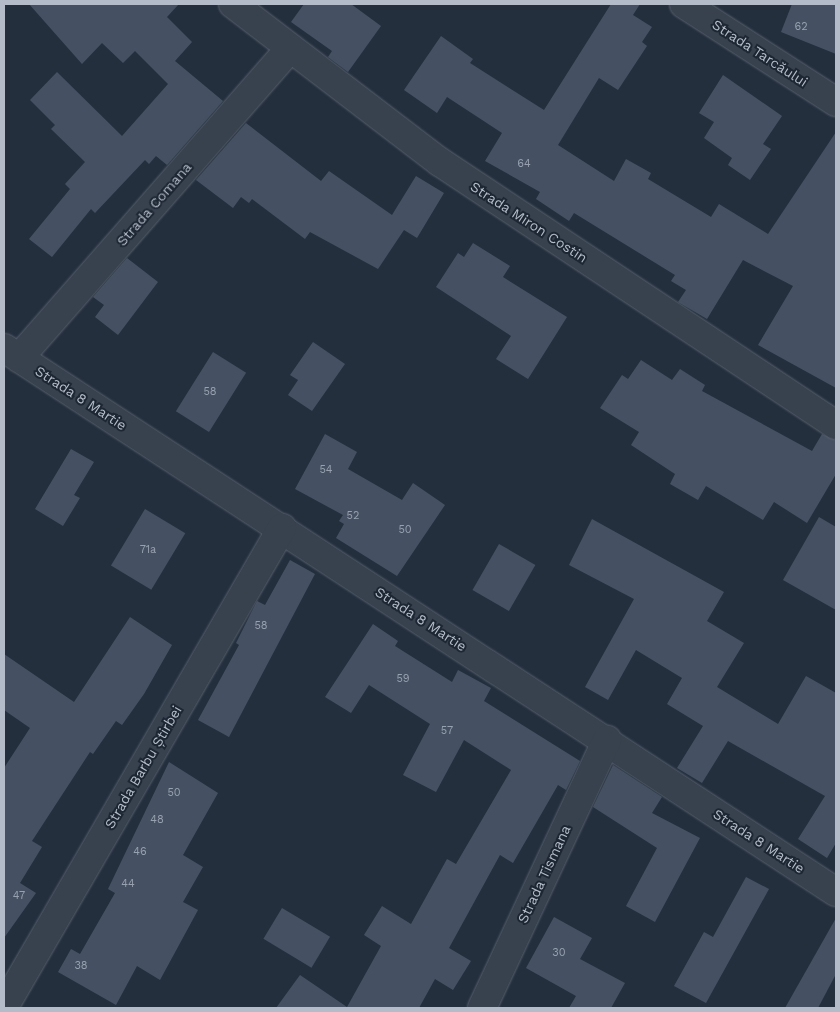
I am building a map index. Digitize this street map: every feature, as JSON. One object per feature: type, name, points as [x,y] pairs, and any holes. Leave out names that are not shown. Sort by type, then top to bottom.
[{"type":"street","name":"Strada Miron Costin","points":[[232,4],[289,50],[440,162],[836,425]]},
{"type":"street","name":"Strada Tarcăului","points":[[684,4],[836,102]]},
{"type":"street","name":"Strada Comana","points":[[11,353],[289,50]]},
{"type":"street","name":"Strada 8 Martie","points":[[11,353],[607,740],[836,892]]},
{"type":"street","name":"Strada Barbu Știrbei","points":[[4,1007],[282,528]]},
{"type":"street","name":"Strada Tismana","points":[[482,1008],[607,740]]},
{"type":"building","points":[[29,4],[179,4],[167,17],[192,42],[175,61],[223,101],[167,165],[156,156],[149,164],[145,160],[95,213],[91,209],[52,257],[29,239],[70,189],[65,184],[85,162],[51,129],[55,125],[30,100],[57,72],[122,136],[168,84],[135,51],[123,63],[102,43],[82,64]]},
{"type":"building","points":[[304,4],[351,4],[381,26],[348,72],[328,57],[332,51],[291,22]]},
{"type":"building","points":[[611,4],[640,4],[633,15],[652,27],[642,42],[647,46],[618,90],[599,78],[558,145],[614,181],[626,159],[651,173],[648,179],[711,217],[719,204],[768,234],[836,132],[836,388],[758,345],[793,286],[743,260],[707,319],[678,302],[686,290],[671,281],[675,275],[574,213],[569,221],[536,199],[540,192],[485,161],[502,133],[447,97],[437,113],[404,90],[441,36],[473,59],[470,63],[544,110]]},
{"type":"building","points":[[792,4],[836,4],[836,54],[781,32]]},
{"type":"building","points":[[723,75],[782,116],[763,144],[771,149],[750,180],[728,165],[732,158],[704,138],[714,122],[699,113]]},
{"type":"building","points":[[246,123],[321,181],[329,171],[392,215],[416,176],[444,193],[417,238],[404,230],[378,269],[310,232],[305,239],[252,199],[249,203],[241,197],[233,208],[196,180]]},
{"type":"building","points":[[473,243],[510,266],[503,277],[567,317],[528,379],[496,359],[511,336],[436,287],[458,253],[464,257]]},
{"type":"building","points":[[127,258],[158,282],[118,335],[95,317],[104,305],[93,297]]},
{"type":"building","points":[[313,342],[345,364],[312,411],[288,395],[298,380],[290,375]]},
{"type":"building","points":[[213,352],[246,373],[209,432],[176,411]]},
{"type":"building","points":[[641,360],[672,380],[680,369],[705,385],[702,391],[812,451],[822,434],[836,440],[836,474],[807,523],[774,502],[763,520],[706,486],[698,500],[670,484],[675,474],[631,445],[639,432],[600,408],[622,375],[628,379]]},
{"type":"building","points":[[325,434],[357,452],[348,469],[402,500],[413,483],[445,505],[397,576],[336,538],[344,524],[339,521],[343,515],[295,489]]},
{"type":"building","points":[[71,449],[94,462],[74,495],[80,498],[63,526],[35,509]]},
{"type":"building","points":[[145,509],[185,533],[151,590],[111,566]]},
{"type":"building","points":[[819,517],[836,527],[836,610],[783,580]]},
{"type":"building","points":[[592,519],[724,592],[707,621],[744,643],[717,687],[778,724],[806,676],[836,693],[836,843],[827,858],[798,839],[825,796],[728,741],[702,783],[677,768],[703,726],[667,704],[682,678],[636,650],[608,700],[585,687],[634,599],[569,565]]},
{"type":"building","points":[[499,544],[535,565],[509,611],[472,590]]},
{"type":"building","points":[[290,560],[315,574],[229,737],[198,720],[239,645],[236,643],[257,601],[265,605]]},
{"type":"building","points":[[130,617],[172,645],[144,694],[122,725],[116,721],[93,754],[90,752],[32,841],[42,847],[20,883],[36,893],[4,938],[4,768],[30,728],[4,710],[4,654],[74,702]]},
{"type":"building","points":[[373,624],[398,641],[395,646],[452,682],[458,670],[491,688],[484,701],[580,761],[566,790],[558,785],[513,863],[500,855],[449,948],[471,961],[453,990],[435,979],[419,1008],[276,1008],[300,975],[347,1007],[381,946],[364,935],[382,906],[411,924],[447,859],[456,864],[511,770],[464,740],[436,792],[403,775],[430,724],[369,685],[351,713],[325,697]]},
{"type":"building","points":[[169,762],[218,793],[183,855],[203,867],[183,902],[198,910],[160,980],[137,966],[116,1005],[58,972],[71,949],[80,954],[115,893],[108,889]]},
{"type":"building","points":[[613,765],[662,797],[652,813],[700,838],[655,922],[626,906],[657,848],[593,807]]},
{"type":"building","points":[[746,877],[769,889],[706,1003],[674,986],[704,932],[713,937]]},
{"type":"building","points":[[282,908],[330,937],[311,968],[263,939]]},
{"type":"building","points":[[554,917],[592,938],[580,959],[625,983],[611,1008],[569,1008],[576,996],[526,968]]},
{"type":"building","points":[[836,918],[836,974],[818,1008],[785,1008]]}]
